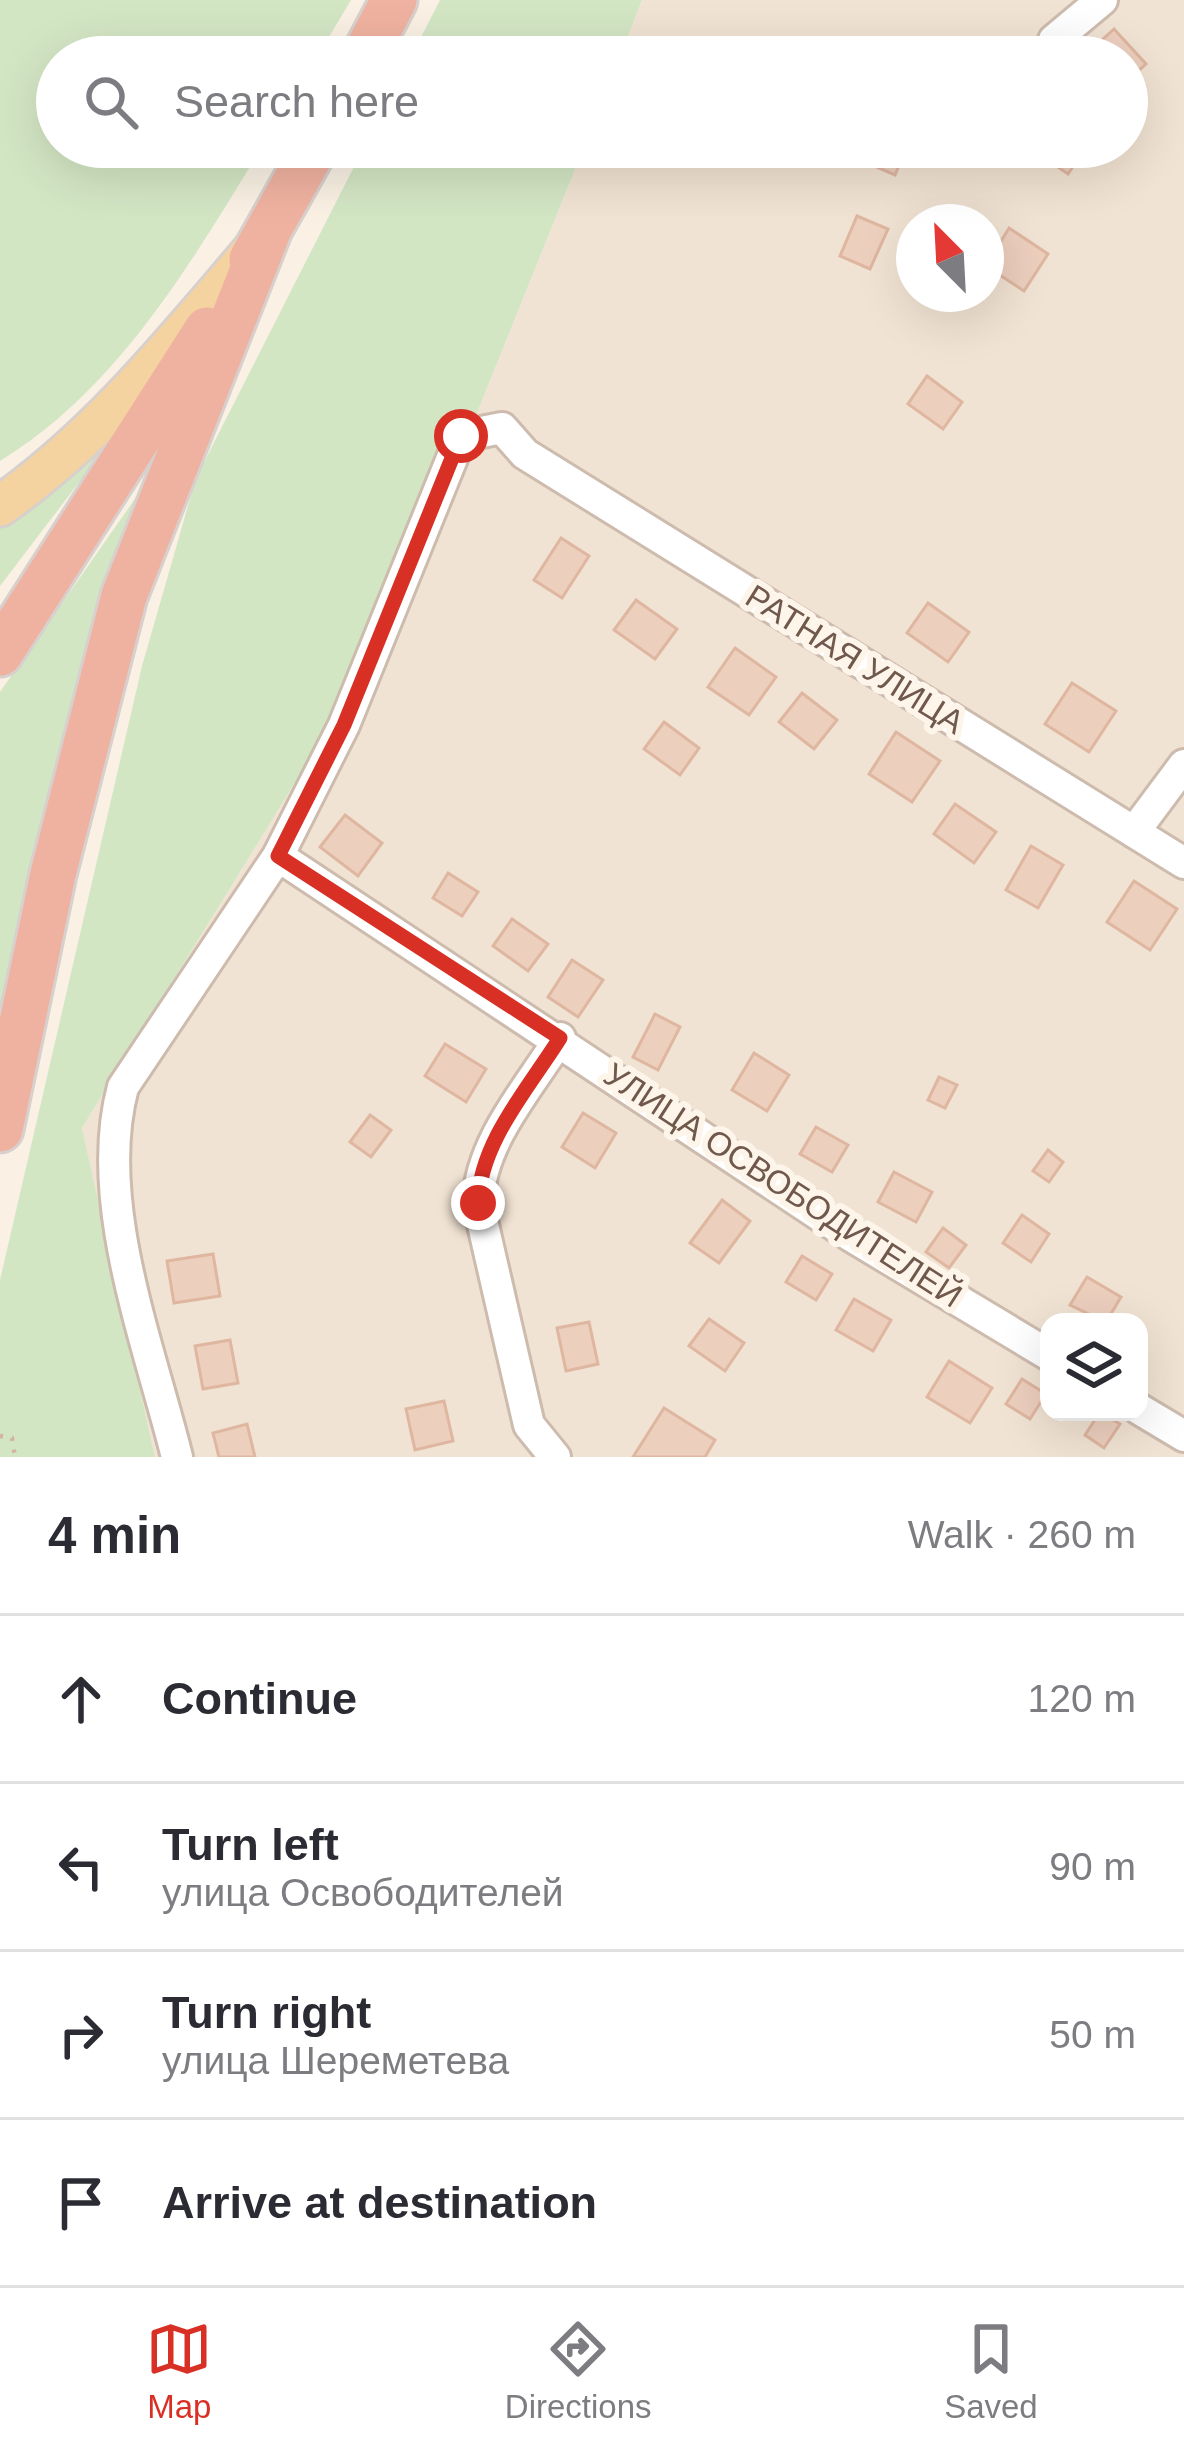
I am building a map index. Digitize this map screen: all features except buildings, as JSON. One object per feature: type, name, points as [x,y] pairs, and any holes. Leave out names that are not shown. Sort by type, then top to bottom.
[{"type":"highway","points":[[375,36],[394,0]]},
{"type":"highway","points":[[0,653],[74,545],[303,168]]},
{"type":"highway","points":[[0,1129],[53,874],[124,596],[267,234]]},
{"type":"main road","points":[[0,506],[43,476],[120,405],[267,234]]},
{"type":"street","points":[[1059,36],[1102,0]]},
{"type":"street","name":"РАТНАЯ УЛИЦА","points":[[278,856],[344,725],[461,436],[502,428],[525,454],[1184,863]]},
{"type":"street","points":[[1134,832],[1184,765]]},
{"type":"street","points":[[176,1457],[115,1204],[114,1118],[123,1087],[278,856]]},
{"type":"street","name":"УЛИЦА ОСВОБОДИТЕЛЕЙ","points":[[278,856],[560,1038],[851,1236],[1040,1349]]},
{"type":"street","points":[[555,1457],[530,1425],[478,1203],[479,1177],[488,1151],[560,1038]]},
{"type":"street","points":[[1148,1414],[1184,1436]]},
{"type":"path","points":[[0,1436],[12,1438],[15,1457]]},
{"type":"shaded area","points":[[642,0],[1184,0],[1184,1457],[155,1457],[82,1128],[391,627],[576,168],[1148,168],[1148,36],[628,36]]},
{"type":"green space","points":[[0,0],[351,0],[330,36],[36,36],[36,168],[249,168],[179,278],[116,361],[42,432],[0,461]]},
{"type":"green space","points":[[440,0],[642,0],[628,36],[422,36]]},
{"type":"green space","points":[[353,168],[576,168],[391,627],[82,1128],[155,1457],[0,1457],[0,1280],[142,666],[196,478]]},
{"type":"green space","points":[[106,447],[0,586],[0,525]]},
{"type":"green space","points":[[139,493],[47,832],[0,1055],[0,692]]},
{"type":"route","points":[[461,436],[344,725],[278,856],[560,1038],[488,1151],[479,1177],[478,1203]]}]
